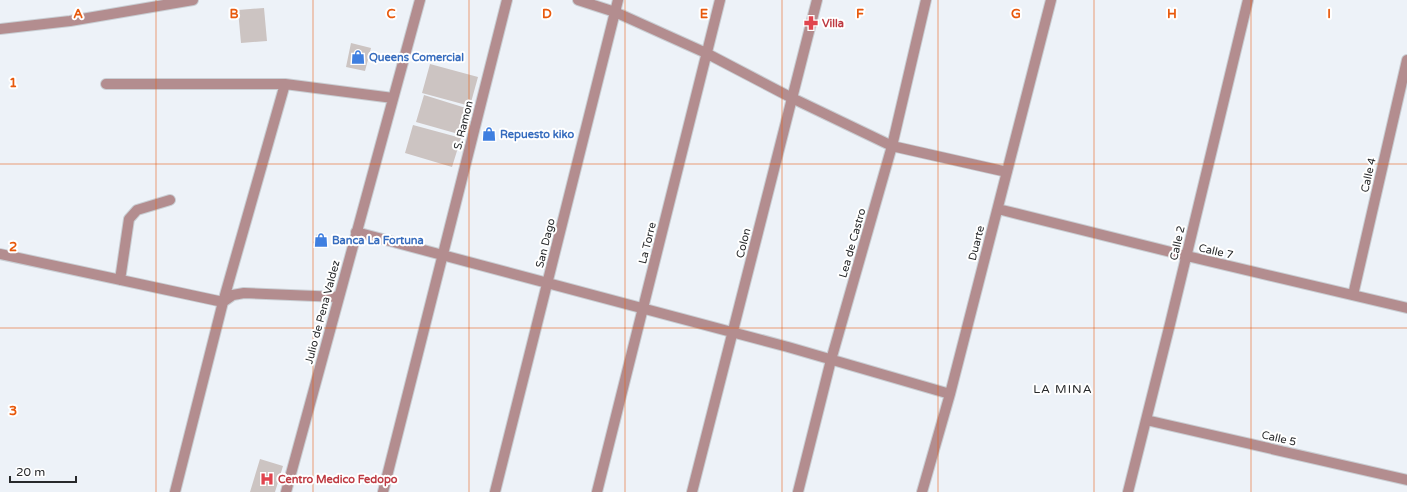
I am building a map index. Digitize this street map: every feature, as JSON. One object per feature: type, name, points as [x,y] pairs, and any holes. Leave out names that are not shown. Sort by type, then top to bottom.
[{"type":"street","points":[[0,28],[70,21],[193,0]]},
{"type":"street","name":"Julio de Pena Valdez","points":[[286,492],[420,0]]},
{"type":"street","name":"S. Ramon","points":[[383,492],[507,0]]},
{"type":"street","points":[[578,0],[615,12],[706,53],[792,98],[892,146],[1007,172]]},
{"type":"street","name":"San Dago","points":[[495,492],[618,0]]},
{"type":"street","name":"La Torre","points":[[597,492],[720,0]]},
{"type":"street","name":"Colon","points":[[692,492],[817,0]]},
{"type":"street","name":"Lea de Castro","points":[[798,492],[831,360],[892,146],[926,0]]},
{"type":"street","name":"Duarte","points":[[922,492],[950,394],[1051,0]]},
{"type":"street","name":"Calle 2","points":[[1128,492],[1187,256],[1248,0]]},
{"type":"street","name":"Calle 4","points":[[1353,295],[1407,60]]},
{"type":"street","points":[[106,84],[285,84],[394,98]]},
{"type":"street","points":[[174,492],[223,302],[285,84]]},
{"type":"street","points":[[120,280],[129,218],[137,210],[170,200]]},
{"type":"street","name":"Calle 7","points":[[998,209],[1187,256],[1407,308]]},
{"type":"street","points":[[356,232],[732,332],[950,394]]},
{"type":"street","points":[[0,254],[223,302],[233,295],[244,293],[339,297]]},
{"type":"street","name":"Calle 5","points":[[1146,420],[1407,480]]},
{"type":"building","points":[[264,8],[267,41],[241,43],[238,10]]},
{"type":"building","name":"Queens Comercial","points":[[351,43],[371,48],[365,71],[346,67]]},
{"type":"building","points":[[430,64],[478,77],[470,106],[422,93]]},
{"type":"building","points":[[424,95],[469,109],[462,135],[416,122]]},
{"type":"building","points":[[413,125],[461,138],[452,167],[405,153]]},
{"type":"building","name":"Banca La Fortuna","points":[[317,234],[328,238],[324,247],[313,243]]},
{"type":"building","name":"Centro Medico Fedopo","points":[[260,459],[283,466],[275,492],[250,492]]},
{"type":"place","name":"Villa","points":[[811,23]]},
{"type":"place","name":"Queens Comercial","points":[[358,57]]},
{"type":"place","name":"Repuesto kiko","points":[[489,134]]},
{"type":"place","name":"Banca La Fortuna","points":[[321,240]]},
{"type":"place","name":"Centro Medico Fedopo","points":[[267,479]]},
{"type":"district","name":"LA MINA","points":[[1063,389]]}]
